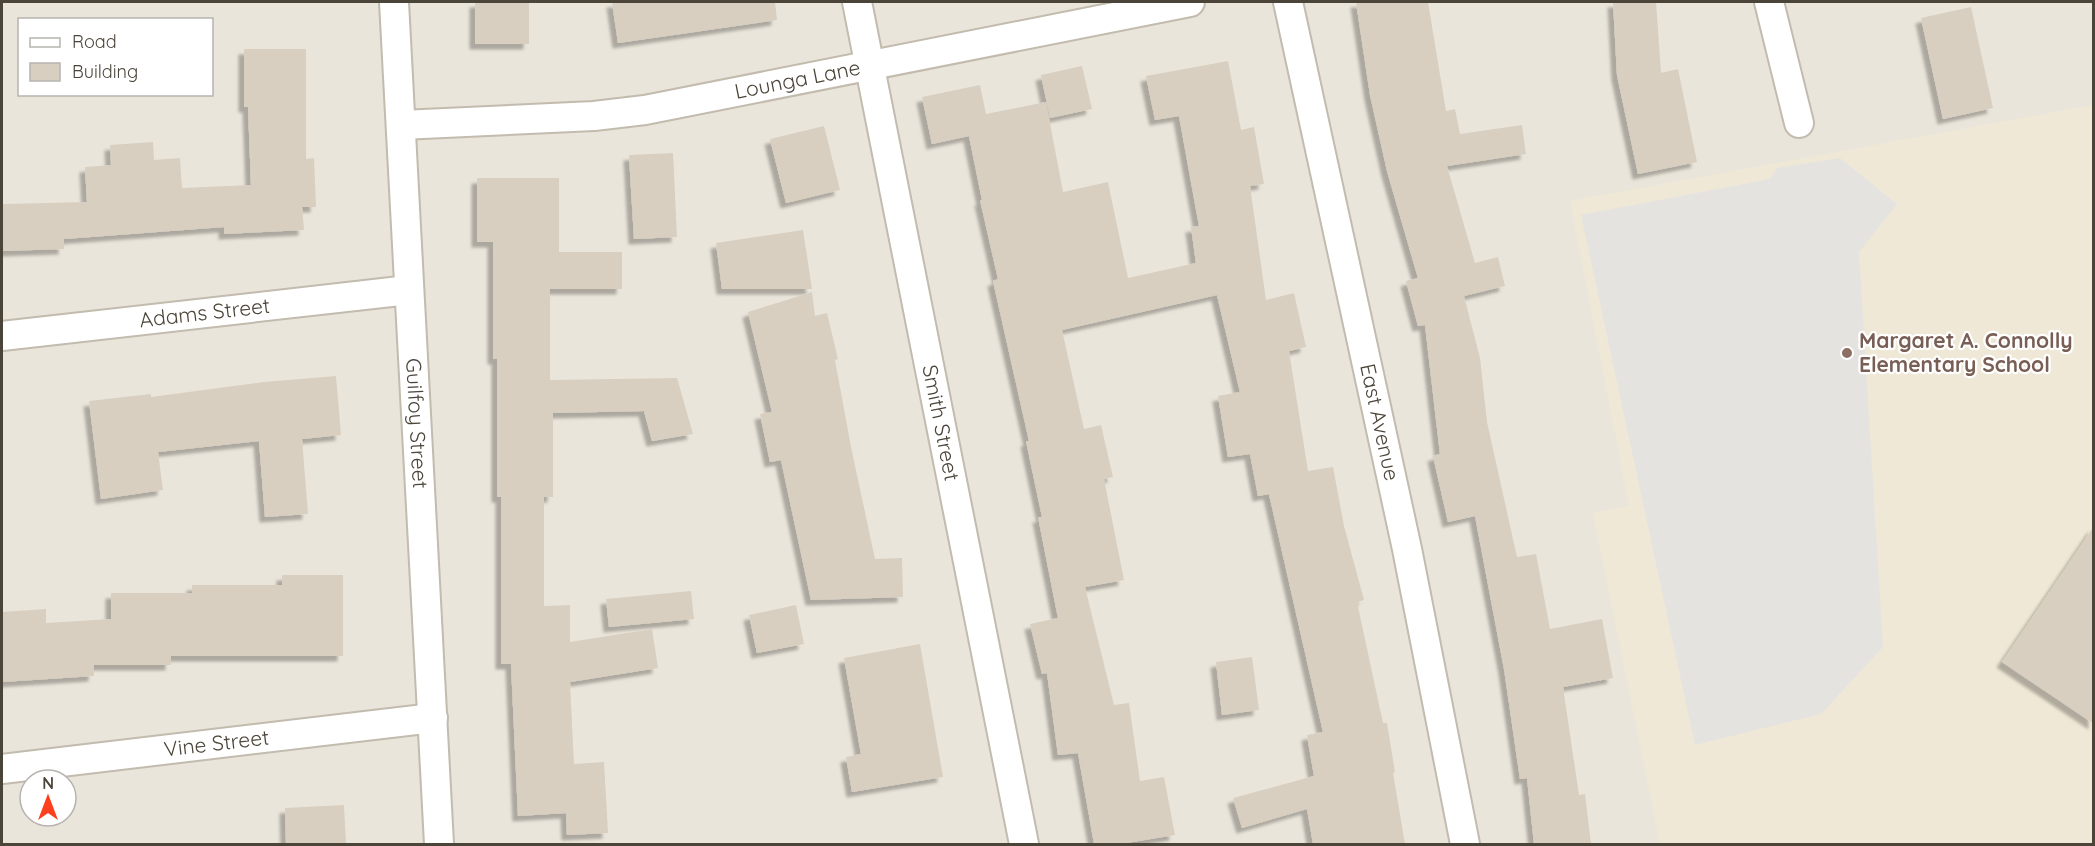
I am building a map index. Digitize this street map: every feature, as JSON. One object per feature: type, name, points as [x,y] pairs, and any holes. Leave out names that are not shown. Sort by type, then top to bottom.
[{"type":"street","name":"Guilfoy Street","points":[[394,2],[439,844]]},
{"type":"street","name":"Smith Street","points":[[857,2],[1024,844]]},
{"type":"street","name":"Lounga Lane","points":[[401,125],[620,114],[1190,2]]},
{"type":"street","name":"East Avenue","points":[[1288,2],[1407,549],[1465,844]]},
{"type":"street","points":[[1769,2],[1799,123]]},
{"type":"street","name":"Adams Street","points":[[2,336],[410,290]]},
{"type":"street","name":"Vine Street","points":[[2,769],[433,718]]},
{"type":"shaded area","points":[[2,2],[2093,2],[2093,844],[2,844]]},
{"type":"shaded area","name":"Margaret A. Connolly Elementary School","points":[[2093,105],[2093,844],[1660,844],[1593,513],[1629,506],[1570,201]]},
{"type":"shaded area","points":[[1840,158],[1897,204],[1859,252],[1883,647],[1821,714],[1695,745],[1581,215],[1770,179],[1777,168]]},
{"type":"building","points":[[475,2],[529,2],[529,44],[475,44]]},
{"type":"building","points":[[612,2],[775,2],[777,20],[618,43]]},
{"type":"building","points":[[1356,2],[1428,2],[1446,111],[1455,109],[1460,134],[1522,125],[1526,154],[1447,166],[1475,263],[1498,257],[1505,286],[1464,296],[1480,358],[1487,422],[1517,557],[1536,554],[1550,629],[1602,619],[1613,678],[1563,687],[1579,795],[1585,794],[1591,844],[1534,844],[1527,778],[1520,779],[1504,669],[1475,516],[1448,522],[1433,456],[1440,454],[1425,325],[1418,326],[1406,281],[1418,278],[1387,171],[1370,95]]},
{"type":"building","points":[[1613,2],[1656,2],[1661,73],[1678,69],[1697,162],[1638,174],[1617,75]]},
{"type":"building","points":[[1971,7],[1993,108],[1943,119],[1921,18]]},
{"type":"building","points":[[244,49],[306,49],[306,159],[314,158],[316,207],[302,207],[304,230],[224,234],[224,227],[64,239],[64,249],[2,251],[2,204],[87,202],[85,167],[111,165],[110,145],[153,142],[154,160],[180,158],[182,188],[251,185],[248,107],[244,107]]},
{"type":"building","points":[[1228,61],[1241,130],[1254,127],[1264,184],[1250,186],[1266,300],[1294,293],[1306,347],[1289,351],[1308,471],[1333,467],[1344,526],[1364,600],[1357,602],[1383,723],[1387,723],[1405,844],[1313,844],[1307,809],[1242,828],[1233,798],[1314,776],[1307,735],[1323,732],[1269,494],[1258,496],[1250,454],[1228,457],[1218,396],[1240,392],[1217,295],[1062,330],[1084,429],[1101,425],[1113,477],[1104,479],[1124,580],[1085,587],[1114,705],[1129,703],[1140,781],[1164,777],[1175,835],[1120,844],[1094,844],[1078,753],[1058,755],[1047,673],[1042,674],[1030,624],[1058,618],[1038,517],[1042,517],[1026,441],[1029,441],[993,281],[998,279],[980,200],[982,200],[969,136],[932,144],[922,97],[980,85],[986,114],[1046,102],[1063,192],[1108,182],[1128,278],[1196,263],[1191,227],[1199,226],[1179,116],[1155,120],[1146,76]]},
{"type":"building","points":[[1082,66],[1092,109],[1050,118],[1041,75]]},
{"type":"building","points":[[824,126],[840,190],[786,203],[770,139]]},
{"type":"building","points":[[673,153],[677,237],[634,239],[629,155]]},
{"type":"building","points":[[477,178],[559,178],[559,252],[622,252],[622,289],[550,289],[550,380],[677,378],[693,434],[652,441],[644,411],[553,413],[553,497],[544,497],[544,606],[570,605],[570,642],[652,629],[658,668],[570,682],[574,764],[604,762],[608,833],[567,835],[566,813],[518,816],[511,664],[501,664],[501,497],[497,497],[497,359],[493,359],[493,242],[477,242]]},
{"type":"building","points":[[803,230],[812,289],[722,289],[716,243]]},
{"type":"building","points":[[812,292],[815,316],[827,313],[838,359],[835,360],[851,447],[875,559],[902,558],[903,597],[811,600],[781,460],[770,462],[760,414],[772,412],[748,312]]},
{"type":"building","points":[[336,376],[341,435],[302,439],[308,514],[265,517],[259,441],[158,452],[163,490],[101,499],[89,401],[151,394],[151,397],[264,382]]},
{"type":"building","points":[[2094,526],[2094,724],[2002,662]]},
{"type":"building","points":[[282,575],[343,575],[343,656],[171,656],[171,665],[94,665],[94,676],[2,682],[2,612],[46,609],[46,623],[111,619],[111,593],[192,593],[192,585],[282,585]]},
{"type":"building","points":[[691,591],[694,619],[609,627],[606,599]]},
{"type":"building","points":[[796,605],[804,644],[757,653],[749,615]]},
{"type":"building","points":[[920,644],[943,777],[852,792],[846,757],[861,754],[844,658]]},
{"type":"building","points":[[1252,657],[1259,710],[1222,715],[1216,662]]},
{"type":"building","points":[[344,805],[346,844],[286,844],[285,808]]},
{"type":"place","name":"Margaret A. Connolly Elementary School","points":[[1847,353]]}]
